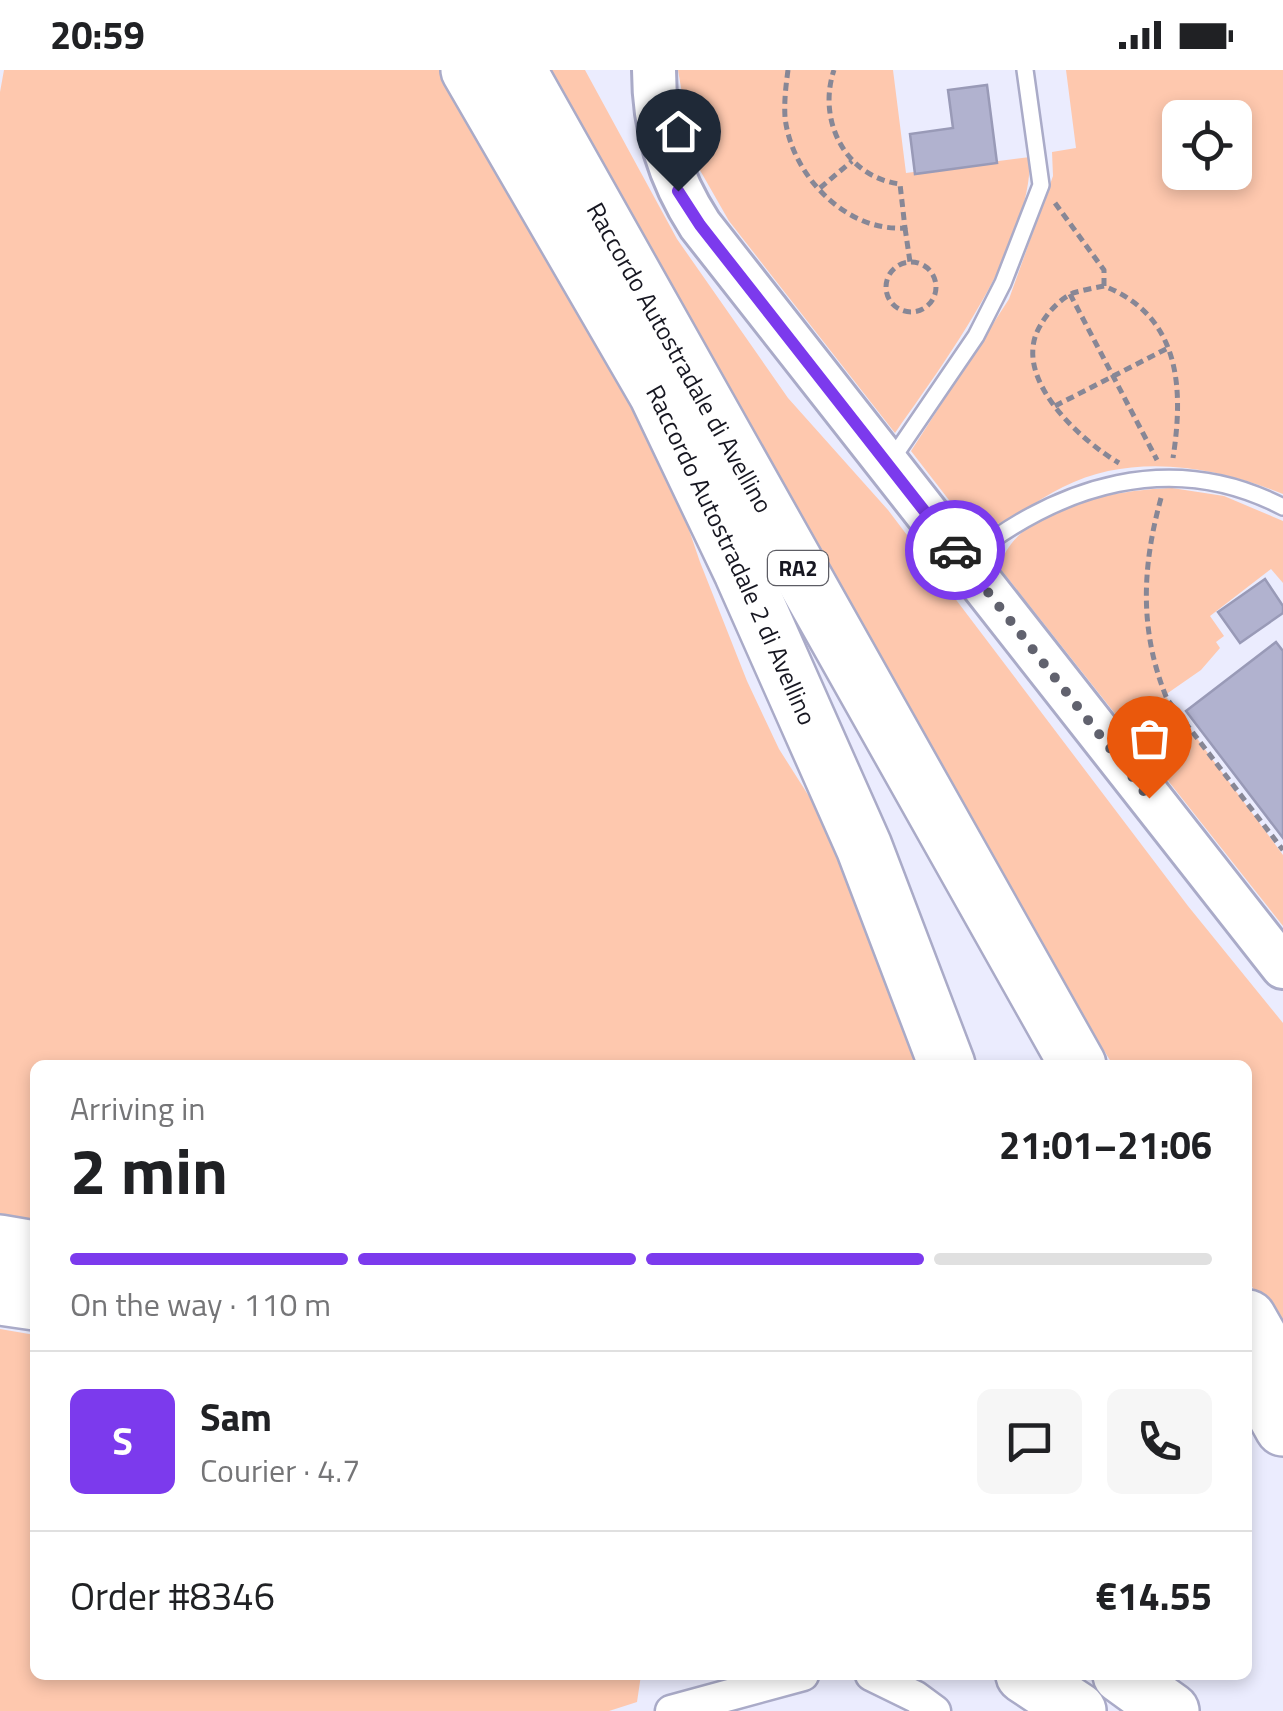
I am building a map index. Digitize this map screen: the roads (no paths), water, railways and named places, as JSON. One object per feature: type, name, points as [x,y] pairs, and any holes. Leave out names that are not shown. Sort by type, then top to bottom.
[{"type":"highway","name":"Raccordo Autostradale 2 di Avellino","points":[[470,70],[657,394],[742,572],[864,847],[946,1060]]},
{"type":"highway","name":"Raccordo Autostradale di Avellino","points":[[518,70],[1075,1060]]},
{"type":"highway","points":[[973,878],[1038,956],[1098,1060]]},
{"type":"highway","points":[[0,1244],[30,1248]]},
{"type":"highway","points":[[0,1296],[30,1301]]},
{"type":"highway","points":[[1252,1325],[1283,1379]]},
{"type":"highway","points":[[1252,1373],[1283,1428]]},
{"type":"highway","points":[[1002,1680],[1044,1711]]},
{"type":"highway","points":[[1032,1680],[1078,1711]]},
{"type":"highway","points":[[1128,1680],[1172,1711]]},
{"type":"street","points":[[654,70],[658,133],[678,191],[700,225],[1283,967]]},
{"type":"street","points":[[672,1711],[745,1702],[792,1680]]},
{"type":"street","points":[[880,1680],[935,1711]]},
{"type":"lane","points":[[888,466],[976,336],[1003,283],[1041,184],[1025,70]]},
{"type":"lane","points":[[964,561],[997,535],[1059,500],[1118,482],[1165,475],[1213,480],[1261,495],[1283,507]]}]
